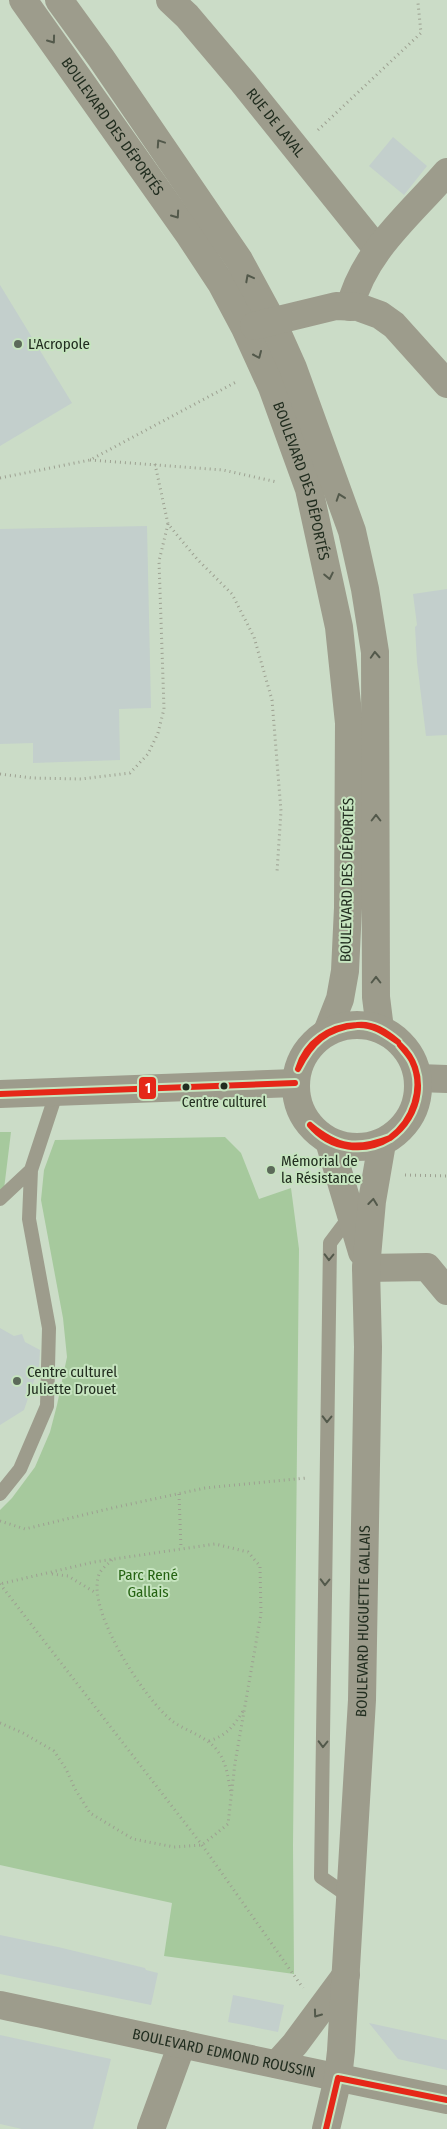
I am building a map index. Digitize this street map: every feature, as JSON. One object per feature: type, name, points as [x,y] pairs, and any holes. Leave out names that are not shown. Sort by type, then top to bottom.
[{"type":"street","name":"BOULEVARD DES DÉPORTÉS","points":[[23,0],[190,236],[221,283],[245,328],[263,368],[309,489],[339,627],[349,723],[348,908],[344,971],[340,999],[327,1032]]},
{"type":"street","name":"BOULEVARD DES DÉPORTÉS","points":[[60,0],[239,260],[272,321],[302,393],[352,531],[375,652],[376,997],[380,1029]]},
{"type":"street","name":"RUE DE LAVAL","points":[[170,0],[187,16],[377,249]]},
{"type":"street","points":[[350,307],[355,286],[377,249],[447,172]]},
{"type":"street","points":[[245,328],[336,306],[358,307],[380,315],[394,325],[447,384]]},
{"type":"street","points":[[362,1024],[380,1029],[398,1040],[412,1057],[418,1078],[418,1098],[411,1116],[398,1132],[382,1142],[355,1148],[329,1141],[310,1127],[298,1107],[295,1083],[304,1053],[314,1041],[327,1032],[344,1026],[362,1024]]},
{"type":"street","points":[[418,1078],[447,1079]]},
{"type":"street","points":[[0,1094],[295,1083]]},
{"type":"street","name":"BOULEVARD HUGUETTE GALLAIS","points":[[329,1141],[366,1268]]},
{"type":"street","name":"BOULEVARD HUGUETTE GALLAIS","points":[[326,2129],[338,2078],[351,1898],[362,1700],[368,1347],[366,1268],[376,1175],[382,1142]]},
{"type":"street","points":[[366,1268],[426,1267],[447,1291]]},
{"type":"street","points":[[277,2064],[346,1975]]},
{"type":"street","name":"BOULEVARD EDMOND ROUSSIN","points":[[0,2005],[447,2100]]},
{"type":"street","points":[[151,2129],[182,2044]]},
{"type":"lane","points":[[0,1494],[20,1468],[46,1406],[49,1328],[29,1219],[31,1170],[57,1091]]},
{"type":"lane","points":[[0,1199],[31,1170]]},
{"type":"lane","points":[[351,1215],[330,1243],[321,1877],[351,1898]]},
{"type":"path","points":[[297,149],[421,33],[418,3]]},
{"type":"path","points":[[90,460],[263,368]]},
{"type":"path","points":[[0,478],[90,460],[223,470],[309,489]]},
{"type":"path","points":[[0,774],[32,778],[81,780],[130,773],[148,754],[158,733],[164,709],[159,561],[168,524],[155,464]]},
{"type":"path","points":[[168,524],[197,559],[232,594],[254,637],[272,700],[281,811],[277,872]]},
{"type":"path","points":[[376,1175],[447,1176]]},
{"type":"path","points":[[0,1521],[25,1529],[205,1488],[326,1476]]},
{"type":"path","points":[[179,1494],[181,1549]]},
{"type":"path","points":[[0,1723],[24,1733],[54,1751],[66,1768],[75,1789],[90,1813],[133,1838],[174,1848],[202,1845],[228,1824],[260,1614],[260,1566],[248,1552],[215,1544],[112,1560],[0,1584],[202,1845],[319,2011]]},
{"type":"path","points":[[112,1560],[98,1576],[97,1593],[121,1656],[158,1708],[173,1721],[210,1741],[220,1753],[225,1764],[231,1796]]},
{"type":"path","points":[[50,1573],[68,1576],[97,1593]]},
{"type":"path","points":[[210,1741],[222,1737],[232,1729],[244,1710]]},
{"type":"green space","points":[[0,1132],[11,1132],[4,1189],[0,1192]]},
{"type":"green space","name":"Parc René Gallais","points":[[225,1137],[241,1153],[259,1199],[291,1188],[299,1249],[293,1845],[294,1974],[164,1956],[172,1903],[0,1865],[0,1510],[12,1498],[35,1467],[50,1432],[67,1357],[63,1318],[41,1200],[44,1170],[55,1140]]},
{"type":"building","points":[[393,137],[427,166],[404,195],[369,166]]},
{"type":"building","name":"L'Acropole","points":[[0,285],[72,403],[0,446]]},
{"type":"building","points":[[147,526],[151,708],[119,709],[120,760],[33,763],[33,743],[0,744],[0,529]]},
{"type":"building","points":[[447,589],[447,735],[426,736],[417,662],[415,627],[417,625],[413,594]]},
{"type":"building","name":"Centre culturel Juliette Drouet","points":[[0,1328],[14,1336],[22,1334],[25,1342],[40,1350],[39,1366],[24,1410],[0,1425]]},
{"type":"building","points":[[0,1935],[58,1947],[145,1968],[146,1970],[158,1973],[151,2005],[0,1974]]},
{"type":"building","points":[[233,1995],[284,2005],[278,2032],[228,2022]]},
{"type":"building","points":[[369,2023],[447,2040],[447,2070],[398,2059]]},
{"type":"building","points":[[0,2035],[111,2059],[93,2129],[22,2129],[0,2124]]},
{"type":"transit line","name":"1","points":[[298,1069],[307,1051],[320,1037],[338,1028],[357,1025]]},
{"type":"transit line","name":"1","points":[[298,1069],[308,1052],[321,1038],[337,1029],[357,1025]]},
{"type":"transit line","name":"1","points":[[357,1025],[368,1025],[379,1029],[398,1042]]},
{"type":"transit line","name":"1","points":[[357,1025],[363,1025],[384,1032],[398,1042]]},
{"type":"transit line","name":"1","points":[[390,1138],[405,1123],[417,1093],[416,1071],[411,1059],[400,1045]]},
{"type":"transit line","name":"1","points":[[390,1138],[401,1129],[409,1118],[418,1093],[418,1080],[415,1068],[409,1056],[400,1045]]},
{"type":"transit line","name":"1","points":[[0,1094],[295,1083]]},
{"type":"transit line","name":"1","points":[[310,1125],[330,1139],[348,1145],[367,1145],[390,1138]]},
{"type":"transit line","name":"1","points":[[310,1125],[327,1139],[337,1144],[348,1146],[369,1146],[390,1138]]},
{"type":"transit line","name":"1","points":[[338,2078],[447,2100]]},
{"type":"transit line","name":"1","points":[[326,2129],[338,2078]]},
{"type":"place","name":"L'Acropole","points":[[18,344]]},
{"type":"place","name":"Centre culturel","points":[[224,1086]]},
{"type":"place","name":"Mémorial de la Résistance","points":[[271,1170]]},
{"type":"place","name":"Centre culturel Juliette Drouet","points":[[17,1381]]}]
